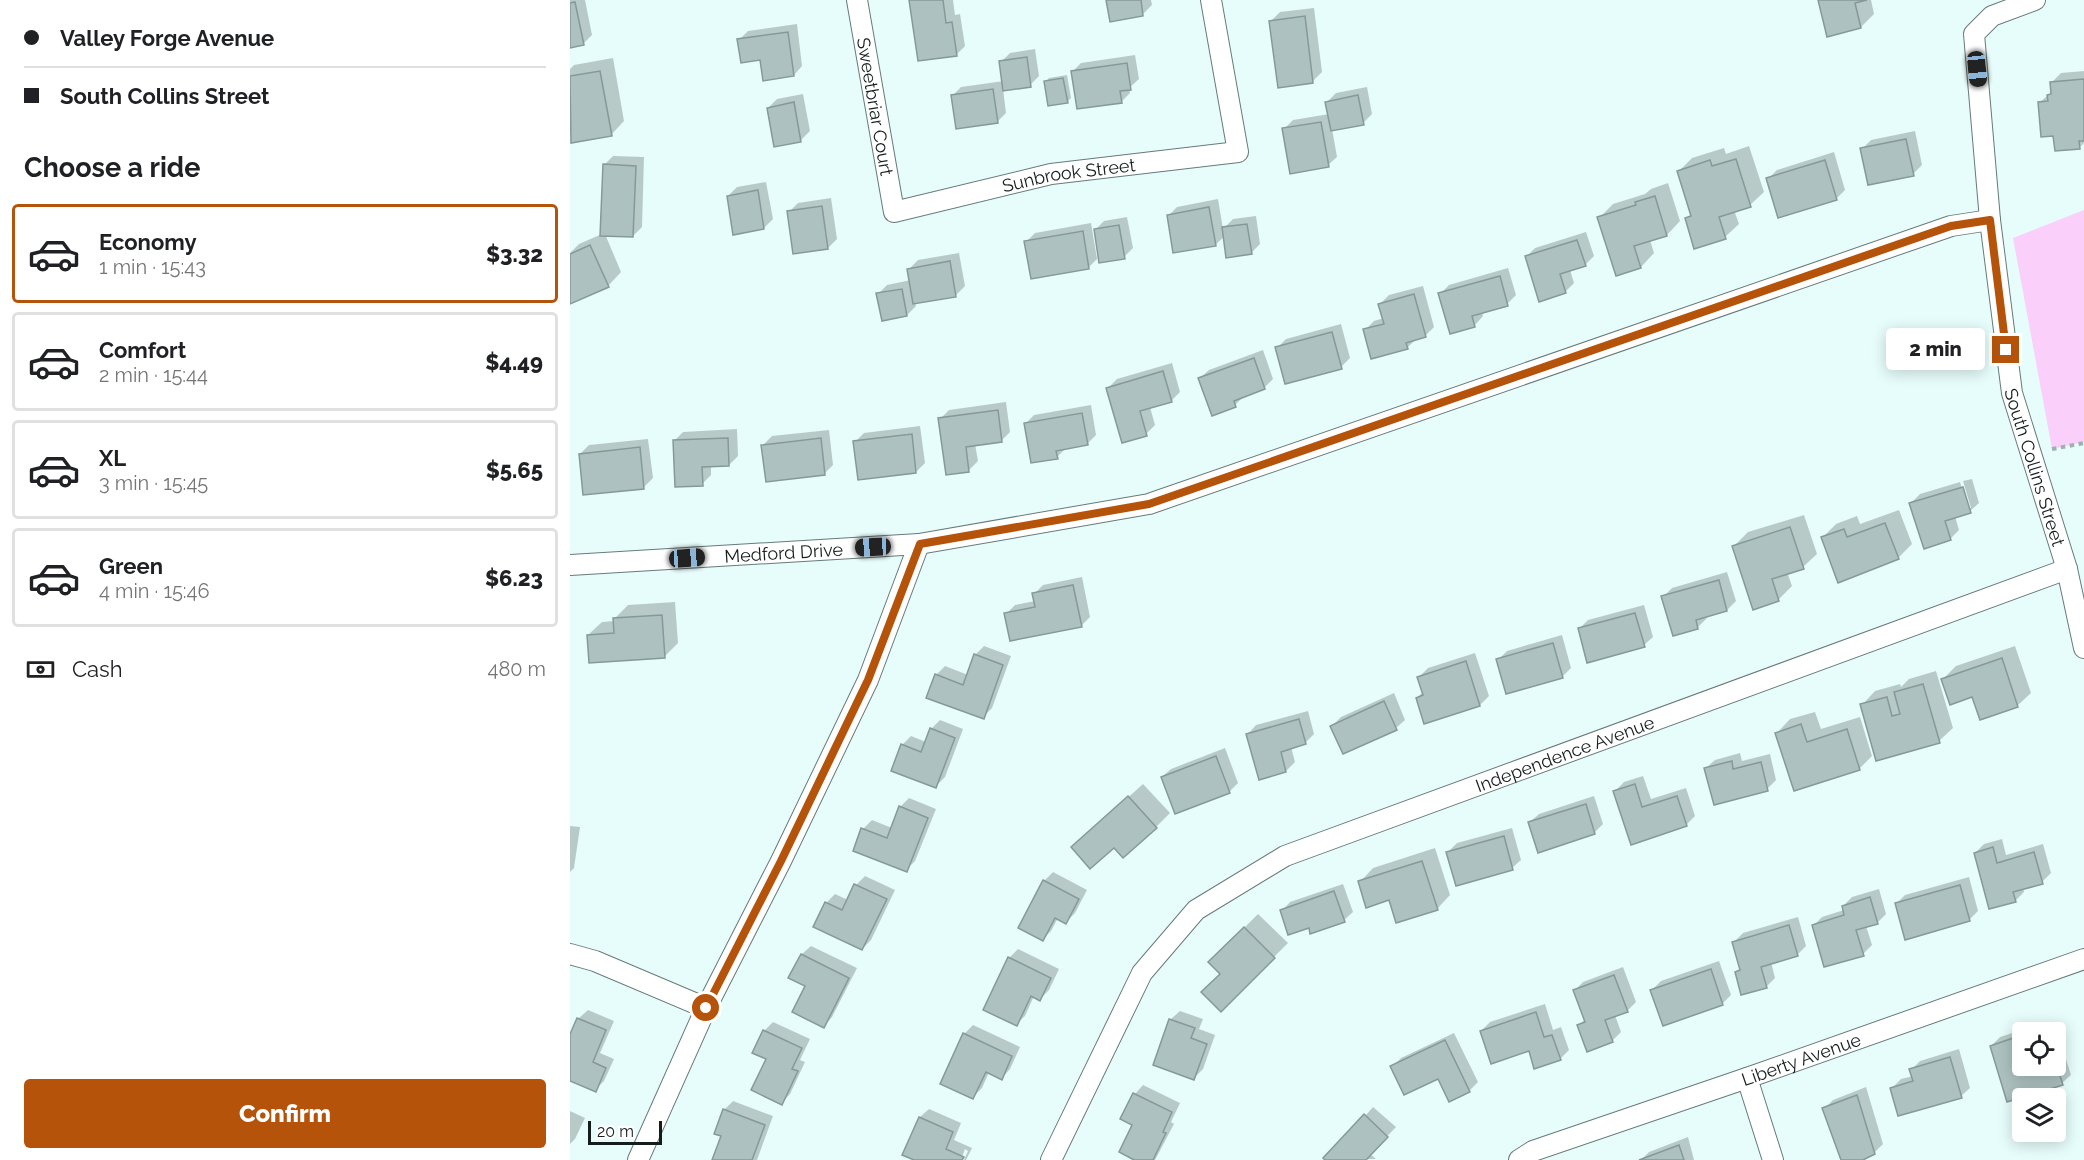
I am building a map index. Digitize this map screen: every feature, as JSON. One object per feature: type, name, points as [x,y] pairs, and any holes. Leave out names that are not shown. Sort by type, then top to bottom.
[{"type":"street","name":"Sweetbriar Court","points":[[857,0],[894,212]]},
{"type":"street","name":"Sunbrook Street","points":[[894,212],[1051,174],[1238,152],[1211,0]]},
{"type":"street","name":"South Collins Street","points":[[2035,0],[1992,16],[1974,34],[1990,220],[2012,393],[2067,569],[2084,648]]},
{"type":"street","name":"Medford Drive","points":[[570,565],[920,544],[1149,504],[1951,226],[1990,220]]},
{"type":"street","points":[[638,1160],[706,1008],[781,861],[868,680],[920,544]]},
{"type":"street","name":"Independence Avenue","points":[[1051,1160],[1142,973],[1196,910],[1285,856],[2067,569]]},
{"type":"street","points":[[570,954],[595,961],[706,1008]]},
{"type":"street","name":"Liberty Avenue","points":[[1519,1160],[1533,1151],[2084,959]]},
{"type":"street","points":[[1747,1078],[1773,1160]]},
{"type":"path","points":[[2052,449],[2084,443]]},
{"type":"shaded area","points":[[2084,210],[2084,442],[2052,449],[2013,238]]},
{"type":"building","points":[[909,0],[943,0],[946,23],[952,22],[957,56],[918,61]]},
{"type":"building","points":[[1106,0],[1141,0],[1143,16],[1110,22]]},
{"type":"building","points":[[1818,0],[1867,0],[1855,3],[1861,28],[1827,37]]},
{"type":"building","points":[[575,2],[584,45],[570,48],[570,3]]},
{"type":"building","points":[[1305,16],[1313,83],[1278,88],[1269,21]]},
{"type":"building","points":[[788,32],[794,76],[763,81],[760,60],[741,63],[737,39]]},
{"type":"building","points":[[1027,57],[1031,87],[1003,91],[999,61]]},
{"type":"building","points":[[1127,63],[1131,90],[1120,91],[1122,103],[1077,109],[1071,71]]},
{"type":"building","points":[[600,71],[612,136],[571,143],[570,76]]},
{"type":"building","points":[[1063,78],[1068,103],[1048,106],[1044,81]]},
{"type":"building","points":[[2084,79],[2084,141],[2079,141],[2080,149],[2055,151],[2053,136],[2041,137],[2038,102],[2048,101],[2047,95],[2051,94],[2050,82]]},
{"type":"building","points":[[993,89],[998,123],[956,129],[951,95]]},
{"type":"building","points":[[1358,95],[1364,125],[1331,131],[1325,102]]},
{"type":"building","points":[[794,102],[801,142],[774,147],[767,108]]},
{"type":"building","points":[[1321,122],[1329,167],[1290,174],[1282,128]]},
{"type":"building","points":[[1906,139],[1914,176],[1868,185],[1860,148]]},
{"type":"building","points":[[1736,159],[1751,207],[1719,217],[1726,239],[1694,249],[1685,218],[1691,216],[1677,171],[1710,160],[1712,166]]},
{"type":"building","points":[[1825,160],[1837,200],[1778,218],[1766,178]]},
{"type":"building","points":[[603,164],[636,166],[633,237],[600,236]]},
{"type":"building","points":[[758,190],[764,229],[733,235],[727,196]]},
{"type":"building","points":[[1655,196],[1667,236],[1634,246],[1641,268],[1616,276],[1597,217],[1636,205],[1635,202]]},
{"type":"building","points":[[822,206],[828,249],[793,254],[787,211]]},
{"type":"building","points":[[1209,207],[1216,246],[1173,253],[1167,215]]},
{"type":"building","points":[[1247,224],[1252,254],[1226,258],[1222,227]]},
{"type":"building","points":[[1119,225],[1125,259],[1099,263],[1094,229]]},
{"type":"building","points":[[1083,231],[1089,269],[1031,279],[1024,241]]},
{"type":"building","points":[[1577,240],[1586,266],[1560,274],[1566,293],[1539,302],[1525,256]]},
{"type":"building","points":[[590,245],[609,287],[570,304],[570,254]]},
{"type":"building","points":[[950,261],[956,297],[913,304],[907,269]]},
{"type":"building","points":[[1500,276],[1508,306],[1472,316],[1475,327],[1450,334],[1438,293]]},
{"type":"building","points":[[902,289],[907,316],[882,321],[876,293]]},
{"type":"building","points":[[1414,294],[1426,337],[1406,343],[1408,349],[1371,359],[1363,329],[1384,324],[1378,304]]},
{"type":"building","points":[[1332,332],[1342,369],[1285,384],[1275,347]]},
{"type":"building","points":[[1254,358],[1265,389],[1234,401],[1236,407],[1212,416],[1198,378]]},
{"type":"building","points":[[1163,371],[1172,402],[1140,411],[1147,436],[1122,443],[1106,388]]},
{"type":"building","points":[[998,410],[1002,442],[966,447],[969,472],[946,475],[938,418]]},
{"type":"building","points":[[1082,413],[1088,445],[1056,451],[1058,459],[1031,463],[1024,423]]},
{"type":"building","points":[[912,434],[916,473],[858,480],[853,441]]},
{"type":"building","points":[[728,438],[729,466],[702,467],[703,486],[675,487],[673,440]]},
{"type":"building","points":[[821,438],[825,475],[766,482],[761,445]]},
{"type":"building","points":[[640,447],[644,489],[583,495],[579,454]]},
{"type":"building","points":[[1963,487],[1971,513],[1945,521],[1951,540],[1924,549],[1909,503]]},
{"type":"building","points":[[1885,523],[1899,559],[1838,583],[1821,537],[1844,529],[1847,537]]},
{"type":"building","points":[[1790,527],[1804,569],[1772,579],[1779,601],[1753,610],[1732,546]]},
{"type":"building","points":[[1719,580],[1727,611],[1696,620],[1698,629],[1673,636],[1661,596]]},
{"type":"building","points":[[1073,585],[1082,627],[1010,641],[1004,613],[1035,607],[1032,593]]},
{"type":"building","points":[[1635,613],[1645,647],[1587,663],[1578,628]]},
{"type":"building","points":[[662,615],[665,658],[589,663],[587,635],[614,633],[613,618]]},
{"type":"building","points":[[1553,643],[1563,678],[1506,694],[1496,659]]},
{"type":"building","points":[[974,654],[1003,665],[984,719],[926,698],[935,674],[963,685]]},
{"type":"building","points":[[2002,658],[2018,707],[1980,720],[1972,697],[1950,705],[1941,679]]},
{"type":"building","points":[[1466,661],[1480,706],[1424,724],[1416,698],[1423,695],[1417,677]]},
{"type":"building","points":[[1923,684],[1940,743],[1876,761],[1860,704],[1887,697],[1892,716],[1900,714],[1894,692]]},
{"type":"building","points":[[1384,701],[1397,730],[1343,754],[1330,726]]},
{"type":"building","points":[[1299,719],[1306,744],[1281,752],[1286,772],[1259,780],[1246,734]]},
{"type":"building","points":[[1801,724],[1807,742],[1847,729],[1860,770],[1794,791],[1775,733]]},
{"type":"building","points":[[930,728],[955,738],[936,788],[891,771],[901,744],[921,752]]},
{"type":"building","points":[[1216,756],[1230,793],[1175,814],[1161,777]]},
{"type":"building","points":[[1732,761],[1733,769],[1761,762],[1768,791],[1714,805],[1704,768]]},
{"type":"building","points":[[1635,784],[1642,807],[1677,796],[1687,826],[1631,845],[1613,791]]},
{"type":"building","points":[[1128,796],[1157,828],[1123,858],[1114,848],[1090,869],[1071,847]]},
{"type":"building","points":[[1586,804],[1595,834],[1538,853],[1528,822]]},
{"type":"building","points":[[899,806],[928,818],[907,872],[853,851],[861,828],[887,838]]},
{"type":"building","points":[[1504,836],[1513,870],[1456,886],[1446,852]]},
{"type":"building","points":[[1993,847],[1997,863],[2034,852],[2043,884],[2013,892],[2016,902],[1989,909],[1974,853]]},
{"type":"building","points":[[1422,861],[1438,910],[1396,923],[1389,900],[1366,908],[1358,881]]},
{"type":"building","points":[[1043,880],[1079,899],[1066,924],[1055,918],[1043,941],[1018,928]]},
{"type":"building","points":[[854,884],[887,899],[862,950],[813,927],[825,902],[842,910]]},
{"type":"building","points":[[1960,885],[1970,921],[1905,940],[1895,903]]},
{"type":"building","points":[[1334,891],[1345,922],[1310,934],[1309,928],[1288,935],[1280,910]]},
{"type":"building","points":[[1870,897],[1878,924],[1856,930],[1864,956],[1824,967],[1812,925],[1844,915],[1842,906]]},
{"type":"building","points":[[1789,925],[1798,956],[1761,967],[1767,988],[1741,995],[1735,972],[1740,970],[1732,942]]},
{"type":"building","points":[[1244,927],[1275,958],[1221,1012],[1201,992],[1220,974],[1208,962]]},
{"type":"building","points":[[801,954],[849,978],[824,1028],[792,1012],[805,986],[788,978]]},
{"type":"building","points":[[1008,957],[1051,978],[1040,1001],[1031,996],[1017,1026],[983,1010]]},
{"type":"building","points":[[1711,969],[1723,1005],[1663,1026],[1650,990]]},
{"type":"building","points":[[1614,975],[1628,1012],[1605,1020],[1613,1042],[1587,1052],[1577,1025],[1585,1022],[1573,990]]},
{"type":"building","points":[[1536,1012],[1544,1037],[1552,1035],[1561,1060],[1534,1069],[1529,1051],[1491,1064],[1480,1031]]},
{"type":"building","points":[[577,1018],[606,1030],[593,1062],[606,1068],[596,1092],[570,1081],[570,1034]]},
{"type":"building","points":[[1169,1019],[1195,1028],[1191,1038],[1207,1044],[1194,1080],[1153,1065]]},
{"type":"building","points":[[763,1030],[802,1048],[792,1069],[798,1071],[782,1105],[751,1090],[766,1059],[752,1053]]},
{"type":"building","points":[[963,1033],[1012,1056],[1002,1080],[986,1072],[973,1099],[940,1084]]},
{"type":"building","points":[[2012,1038],[2012,1076],[2060,1076],[2063,1085],[2053,1088],[2012,1088],[2012,1100],[2007,1102],[1990,1046]]},
{"type":"building","points":[[1445,1040],[1470,1092],[1449,1102],[1438,1079],[1404,1095],[1390,1066]]},
{"type":"building","points":[[1950,1057],[1962,1098],[1898,1116],[1890,1088],[1913,1081],[1909,1069]]},
{"type":"building","points":[[1133,1093],[1172,1112],[1163,1132],[1166,1133],[1153,1160],[1134,1160],[1119,1152],[1132,1125],[1120,1119]]},
{"type":"building","points":[[1857,1095],[1875,1154],[1863,1160],[1841,1160],[1822,1108]]},
{"type":"building","points":[[723,1109],[765,1125],[752,1160],[712,1160],[721,1136],[714,1134]]},
{"type":"building","points":[[1364,1114],[1388,1137],[1366,1160],[1325,1160],[1323,1158]]},
{"type":"building","points":[[919,1117],[953,1132],[946,1149],[964,1157],[962,1160],[914,1160],[902,1155]]},
{"type":"building","points":[[1679,1145],[1684,1160],[1639,1160]]},
{"type":"route","points":[[706,1008],[781,861],[868,680],[920,544],[1149,504],[1951,226],[1990,220],[2006,350]]}]
